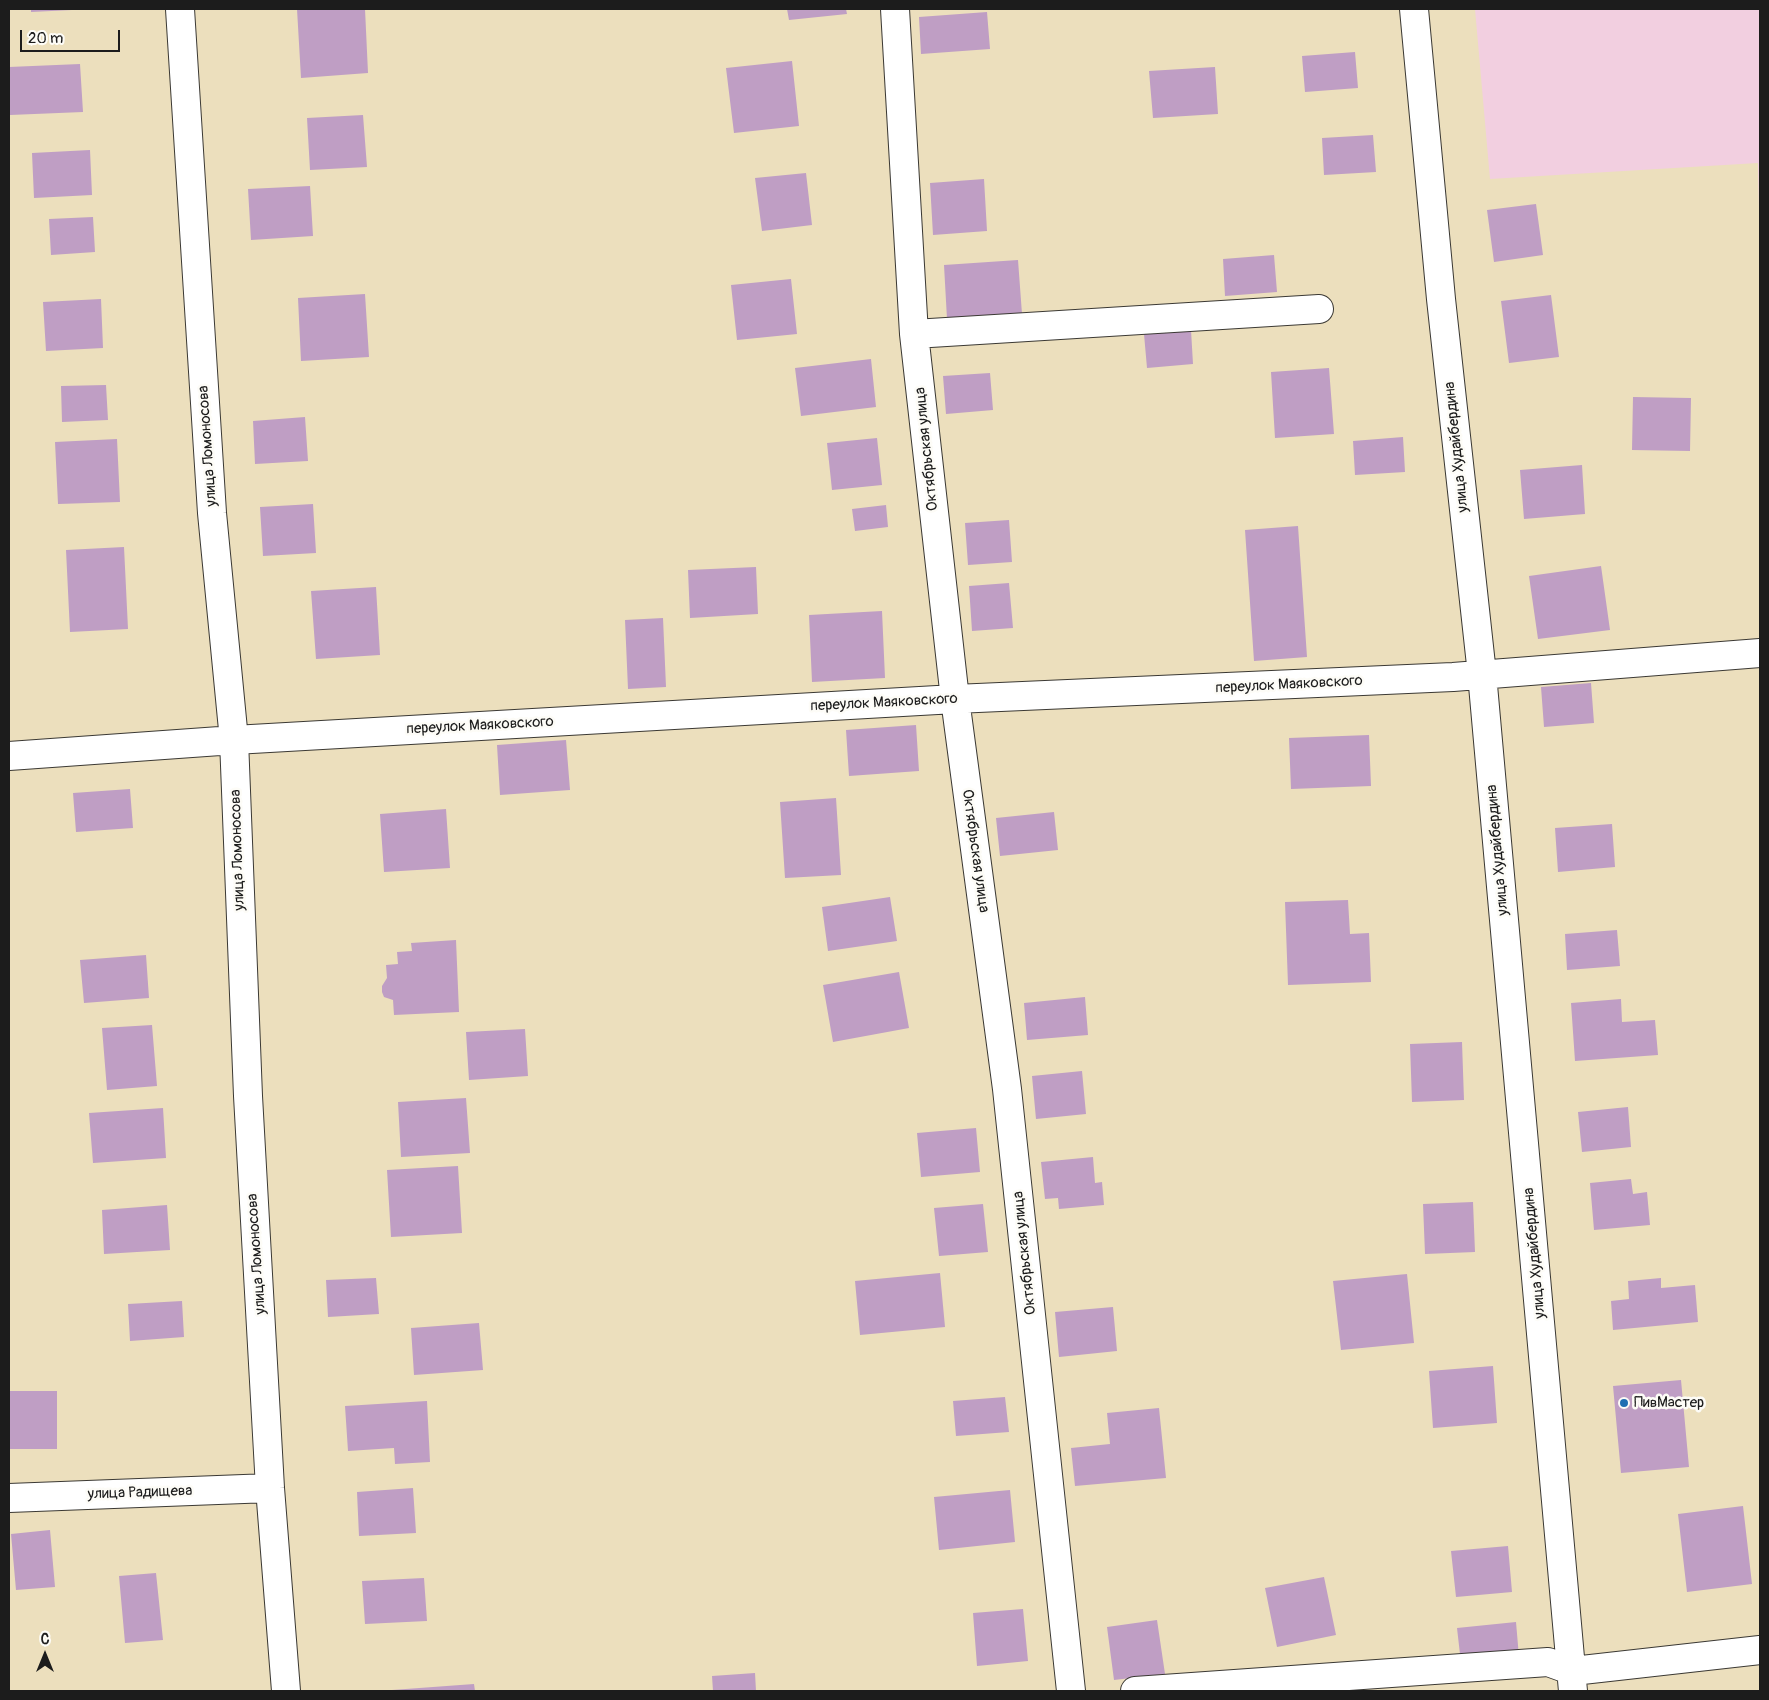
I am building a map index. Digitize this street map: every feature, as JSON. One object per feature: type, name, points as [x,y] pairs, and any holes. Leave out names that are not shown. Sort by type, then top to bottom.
[{"type":"street","name":"улица Ломоносова","points":[[180,9],[212,513],[234,740],[248,1096],[270,1488],[286,1691]]},
{"type":"street","name":"Октябрьская улица","points":[[895,9],[914,334],[954,699],[1007,1089],[1071,1691]]},
{"type":"street","name":"улица Худайбердина","points":[[1414,9],[1441,299],[1482,674],[1573,1681]]},
{"type":"street","points":[[914,334],[1320,309]]},
{"type":"street","name":"переулок Маяковского","points":[[9,756],[234,740],[954,699],[1482,674],[1760,653]]},
{"type":"street","name":"улица Радищева","points":[[9,1498],[270,1488]]},
{"type":"street","points":[[1135,1691],[1548,1662],[1573,1681],[1760,1650]]},
{"type":"shaded area","points":[[1475,9],[1760,9],[1760,255],[1758,163],[1490,179]]},
{"type":"building","points":[[31,9],[72,9],[72,10],[31,12]]},
{"type":"building","points":[[297,9],[365,9],[368,73],[301,78]]},
{"type":"building","points":[[787,9],[846,9],[847,14],[789,20]]},
{"type":"building","points":[[987,12],[990,49],[921,54],[919,17]]},
{"type":"building","points":[[1355,52],[1358,88],[1305,92],[1302,56]]},
{"type":"building","points":[[792,61],[799,126],[734,133],[726,68]]},
{"type":"building","points":[[80,64],[83,112],[10,115],[9,67]]},
{"type":"building","points":[[1215,67],[1218,114],[1153,118],[1149,71]]},
{"type":"building","points":[[363,115],[367,167],[310,170],[307,118]]},
{"type":"building","points":[[1373,135],[1376,172],[1324,175],[1322,138]]},
{"type":"building","points":[[90,150],[92,195],[34,198],[32,153]]},
{"type":"building","points":[[806,173],[812,225],[762,231],[755,178]]},
{"type":"building","points":[[984,179],[987,231],[933,235],[930,183]]},
{"type":"building","points":[[310,186],[313,236],[251,240],[248,189]]},
{"type":"building","points":[[1536,204],[1543,255],[1494,262],[1487,210]]},
{"type":"building","points":[[93,217],[95,252],[51,255],[49,219]]},
{"type":"building","points":[[1274,255],[1277,292],[1225,296],[1223,259]]},
{"type":"building","points":[[1018,260],[1022,314],[947,319],[944,265]]},
{"type":"building","points":[[791,279],[797,334],[737,340],[731,285]]},
{"type":"building","points":[[365,294],[369,357],[301,361],[298,298]]},
{"type":"building","points":[[1551,295],[1559,357],[1509,363],[1501,301]]},
{"type":"building","points":[[101,299],[103,348],[46,351],[43,302]]},
{"type":"building","points":[[1191,330],[1193,364],[1147,368],[1144,334]]},
{"type":"building","points":[[871,359],[876,407],[801,416],[795,368]]},
{"type":"building","points":[[1329,368],[1334,434],[1275,438],[1271,372]]},
{"type":"building","points":[[990,373],[993,410],[946,414],[943,376]]},
{"type":"building","points":[[106,385],[108,420],[62,422],[61,386]]},
{"type":"building","points":[[1633,397],[1691,398],[1690,451],[1632,450]]},
{"type":"building","points":[[305,417],[308,461],[255,464],[253,421]]},
{"type":"building","points":[[1403,437],[1405,472],[1355,475],[1353,441]]},
{"type":"building","points":[[877,438],[882,485],[832,490],[827,443]]},
{"type":"building","points":[[117,439],[120,502],[58,504],[55,442]]},
{"type":"building","points":[[1582,465],[1585,514],[1524,519],[1520,470]]},
{"type":"building","points":[[313,504],[316,553],[263,556],[260,507]]},
{"type":"building","points":[[886,505],[888,527],[855,531],[852,509]]},
{"type":"building","points":[[1009,520],[1012,562],[968,565],[965,523]]},
{"type":"building","points":[[1298,526],[1307,657],[1254,661],[1245,530]]},
{"type":"building","points":[[124,547],[128,629],[70,632],[66,550]]},
{"type":"building","points":[[1601,566],[1610,630],[1538,639],[1529,576]]},
{"type":"building","points":[[756,567],[758,614],[690,618],[688,570]]},
{"type":"building","points":[[1009,583],[1013,628],[972,631],[969,586]]},
{"type":"building","points":[[376,587],[380,655],[316,659],[311,591]]},
{"type":"building","points":[[882,611],[885,678],[812,682],[809,615]]},
{"type":"building","points":[[663,618],[666,687],[628,689],[625,620]]},
{"type":"building","points":[[1591,683],[1594,723],[1544,727],[1541,687]]},
{"type":"building","points":[[916,725],[919,771],[849,776],[846,730]]},
{"type":"building","points":[[1369,735],[1371,786],[1291,789],[1289,738]]},
{"type":"building","points":[[566,740],[570,790],[500,795],[497,745]]},
{"type":"building","points":[[130,789],[133,828],[76,832],[73,793]]},
{"type":"building","points":[[836,798],[841,875],[785,878],[780,802]]},
{"type":"building","points":[[446,809],[450,868],[384,872],[380,814]]},
{"type":"building","points":[[1054,812],[1058,850],[1000,856],[996,818]]},
{"type":"building","points":[[1612,824],[1615,867],[1558,872],[1555,828]]},
{"type":"building","points":[[890,897],[897,941],[828,951],[822,907]]},
{"type":"building","points":[[1348,900],[1350,934],[1369,933],[1371,982],[1288,985],[1285,902]]},
{"type":"building","points":[[1617,930],[1620,966],[1567,970],[1565,934]]},
{"type":"building","points":[[456,940],[459,1012],[394,1015],[393,1000],[384,997],[382,992],[382,986],[387,978],[386,965],[398,964],[397,952],[412,951],[411,943]]},
{"type":"building","points":[[146,955],[149,998],[84,1003],[80,960]]},
{"type":"building","points":[[899,972],[909,1028],[833,1042],[823,985]]},
{"type":"building","points":[[1085,997],[1088,1035],[1027,1040],[1024,1003]]},
{"type":"building","points":[[1621,999],[1622,1022],[1655,1020],[1658,1055],[1575,1061],[1571,1003]]},
{"type":"building","points":[[152,1025],[157,1086],[107,1090],[102,1028]]},
{"type":"building","points":[[525,1029],[528,1076],[469,1080],[466,1032]]},
{"type":"building","points":[[1462,1042],[1464,1100],[1412,1102],[1410,1044]]},
{"type":"building","points":[[1082,1071],[1086,1114],[1036,1119],[1032,1076]]},
{"type":"building","points":[[466,1098],[470,1153],[401,1157],[398,1102]]},
{"type":"building","points":[[1628,1107],[1631,1147],[1582,1152],[1578,1112]]},
{"type":"building","points":[[163,1108],[166,1158],[93,1163],[89,1113]]},
{"type":"building","points":[[976,1128],[980,1172],[921,1177],[917,1133]]},
{"type":"building","points":[[1093,1157],[1095,1183],[1102,1182],[1104,1205],[1059,1209],[1058,1198],[1045,1199],[1041,1162]]},
{"type":"building","points":[[458,1166],[462,1233],[391,1237],[387,1170]]},
{"type":"building","points":[[1631,1179],[1633,1194],[1647,1192],[1650,1225],[1594,1230],[1590,1183]]},
{"type":"building","points":[[1473,1202],[1475,1252],[1425,1254],[1423,1204]]},
{"type":"building","points":[[983,1204],[988,1252],[939,1256],[934,1208]]},
{"type":"building","points":[[167,1205],[170,1250],[104,1254],[102,1210]]},
{"type":"building","points":[[940,1273],[945,1327],[860,1335],[855,1281]]},
{"type":"building","points":[[1407,1274],[1414,1343],[1341,1350],[1333,1281]]},
{"type":"building","points":[[376,1278],[379,1314],[328,1317],[326,1280]]},
{"type":"building","points":[[1661,1278],[1661,1288],[1695,1285],[1698,1322],[1613,1330],[1611,1301],[1629,1299],[1628,1281]]},
{"type":"building","points":[[182,1301],[184,1337],[130,1341],[128,1304]]},
{"type":"building","points":[[1113,1307],[1117,1351],[1059,1357],[1055,1312]]},
{"type":"building","points":[[479,1323],[483,1370],[414,1375],[411,1328]]},
{"type":"building","points":[[1493,1366],[1497,1423],[1433,1428],[1429,1371]]},
{"type":"building","points":[[1681,1380],[1689,1467],[1621,1473],[1613,1386]]},
{"type":"building","points":[[9,1391],[57,1391],[57,1449],[9,1449]]},
{"type":"building","points":[[1005,1397],[1009,1432],[956,1436],[953,1401]]},
{"type":"building","points":[[427,1401],[430,1462],[395,1464],[394,1448],[348,1451],[345,1406]]},
{"type":"building","points":[[1159,1408],[1166,1478],[1075,1486],[1071,1448],[1110,1444],[1107,1413]]},
{"type":"building","points":[[413,1488],[416,1533],[359,1536],[357,1492]]},
{"type":"building","points":[[1010,1490],[1015,1542],[939,1550],[934,1497]]},
{"type":"building","points":[[1743,1506],[1752,1584],[1687,1592],[1678,1514]]},
{"type":"building","points":[[50,1530],[55,1587],[16,1590],[11,1534]]},
{"type":"building","points":[[1508,1546],[1512,1592],[1456,1597],[1451,1551]]},
{"type":"building","points":[[156,1573],[163,1640],[125,1643],[119,1576]]},
{"type":"building","points":[[1324,1577],[1336,1635],[1277,1647],[1265,1588]]},
{"type":"building","points":[[424,1578],[427,1621],[365,1624],[362,1581]]},
{"type":"building","points":[[1023,1609],[1028,1661],[977,1666],[973,1613]]},
{"type":"building","points":[[1157,1620],[1165,1674],[1114,1680],[1107,1627]]},
{"type":"building","points":[[1516,1622],[1519,1657],[1461,1663],[1457,1628]]},
{"type":"building","points":[[755,1673],[756,1691],[713,1691],[712,1676]]},
{"type":"building","points":[[474,1684],[475,1691],[392,1691],[392,1690]]},
{"type":"place","name":"ПивМастер","points":[[1624,1403]]}]
